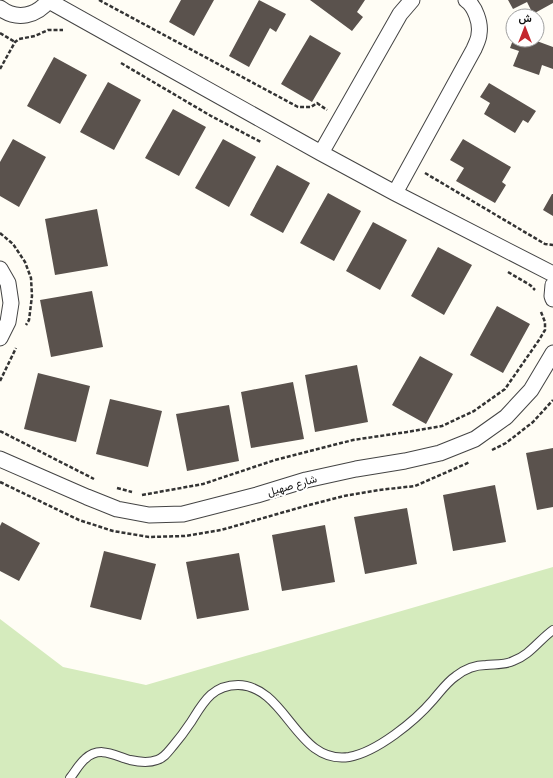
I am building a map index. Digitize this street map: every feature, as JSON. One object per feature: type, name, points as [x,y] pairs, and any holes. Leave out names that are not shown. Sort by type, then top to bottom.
[{"type":"street","points":[[1,13],[24,16],[34,13],[42,8],[49,0],[394,193],[553,274]]},
{"type":"street","points":[[321,153],[400,14],[412,0]]},
{"type":"street","points":[[394,193],[474,49],[480,34],[478,17],[470,3],[466,0]]},
{"type":"street","points":[[0,269],[8,283],[11,303],[8,322],[0,338]]},
{"type":"street","points":[[553,285],[553,299]]},
{"type":"street","name":"شارع صهيل","points":[[0,459],[117,509],[149,515],[183,514],[257,495],[306,480],[440,453],[475,439],[506,417],[531,390],[553,353]]},
{"type":"lane","points":[[70,778],[85,758],[93,754],[103,752],[112,753],[130,760],[148,762],[156,761],[162,758],[180,738],[207,698],[216,691],[237,685],[248,686],[258,690],[267,697],[310,745],[319,752],[340,758],[360,754],[401,730],[418,716],[455,676],[464,670],[475,666],[512,662],[524,656],[534,648],[544,636],[553,630]]},
{"type":"path","points":[[99,0],[298,107],[311,107],[317,103],[341,119]]},
{"type":"path","points":[[0,69],[18,39],[35,36],[48,30],[64,30],[68,32]]},
{"type":"path","points":[[0,33],[15,42]]},
{"type":"path","points":[[119,62],[211,116],[266,144]]},
{"type":"path","points":[[411,164],[545,244],[553,245]]},
{"type":"path","points":[[503,270],[530,285],[535,290],[537,295]]},
{"type":"path","points":[[115,488],[142,495],[203,484],[275,460],[346,442],[442,426],[474,411],[505,389],[545,330],[545,322],[539,307]]},
{"type":"path","points":[[0,431],[95,479]]},
{"type":"green space","points":[[553,567],[553,778],[0,778],[0,619],[63,667],[146,685]]},
{"type":"building","points":[[181,0],[214,0],[194,36],[169,22]]},
{"type":"building","points":[[259,0],[286,14],[276,32],[270,28],[249,67],[229,56]]},
{"type":"building","points":[[310,0],[365,0],[357,12],[363,17],[352,31]]},
{"type":"building","points":[[508,0],[553,0],[553,3],[544,8],[530,8],[527,2],[512,8]]},
{"type":"building","points":[[310,35],[341,53],[312,102],[281,84]]},
{"type":"building","points":[[545,44],[553,47],[553,69],[542,65],[539,75],[513,66],[519,51],[510,48],[545,48]]},
{"type":"building","points":[[54,57],[87,75],[60,124],[27,106]]},
{"type":"building","points":[[108,82],[141,100],[114,150],[80,132]]},
{"type":"building","points":[[489,83],[536,111],[528,123],[523,120],[515,133],[484,114],[490,103],[480,97]]},
{"type":"building","points":[[173,109],[206,127],[179,176],[145,158]]},
{"type":"building","points":[[13,139],[46,157],[19,207],[0,196],[0,162]]},
{"type":"building","points":[[223,139],[256,157],[229,207],[195,188]]},
{"type":"building","points":[[463,139],[511,167],[502,182],[506,185],[495,203],[456,181],[464,168],[450,160]]},
{"type":"building","points":[[277,165],[310,183],[283,233],[250,215]]},
{"type":"building","points":[[328,193],[361,211],[334,261],[300,243]]},
{"type":"building","points":[[553,194],[553,216],[543,210]]},
{"type":"building","points":[[97,209],[108,266],[55,275],[45,219]]},
{"type":"building","points":[[373,222],[407,240],[380,290],[346,271]]},
{"type":"building","points":[[438,247],[472,265],[444,315],[411,296]]},
{"type":"building","points":[[92,291],[103,347],[51,357],[40,300]]},
{"type":"building","points":[[497,306],[530,324],[503,373],[470,355]]},
{"type":"building","points":[[420,356],[453,374],[426,424],[392,405]]},
{"type":"building","points":[[357,365],[368,422],[315,432],[305,375]]},
{"type":"building","points":[[38,373],[90,386],[76,442],[24,429]]},
{"type":"building","points":[[293,382],[304,439],[251,448],[241,392]]},
{"type":"building","points":[[110,399],[162,411],[148,467],[96,454]]},
{"type":"building","points":[[229,405],[239,461],[187,471],[176,414]]},
{"type":"building","points":[[553,448],[553,507],[537,510],[526,453]]},
{"type":"building","points":[[495,485],[506,542],[453,551],[443,495]]},
{"type":"building","points":[[407,508],[417,564],[365,574],[354,517]]},
{"type":"building","points":[[2,522],[40,543],[19,581],[0,571],[0,526]]},
{"type":"building","points":[[325,525],[335,582],[282,591],[272,535]]},
{"type":"building","points":[[104,551],[156,564],[141,620],[90,607]]},
{"type":"building","points":[[239,553],[249,610],[197,619],[186,562]]}]
